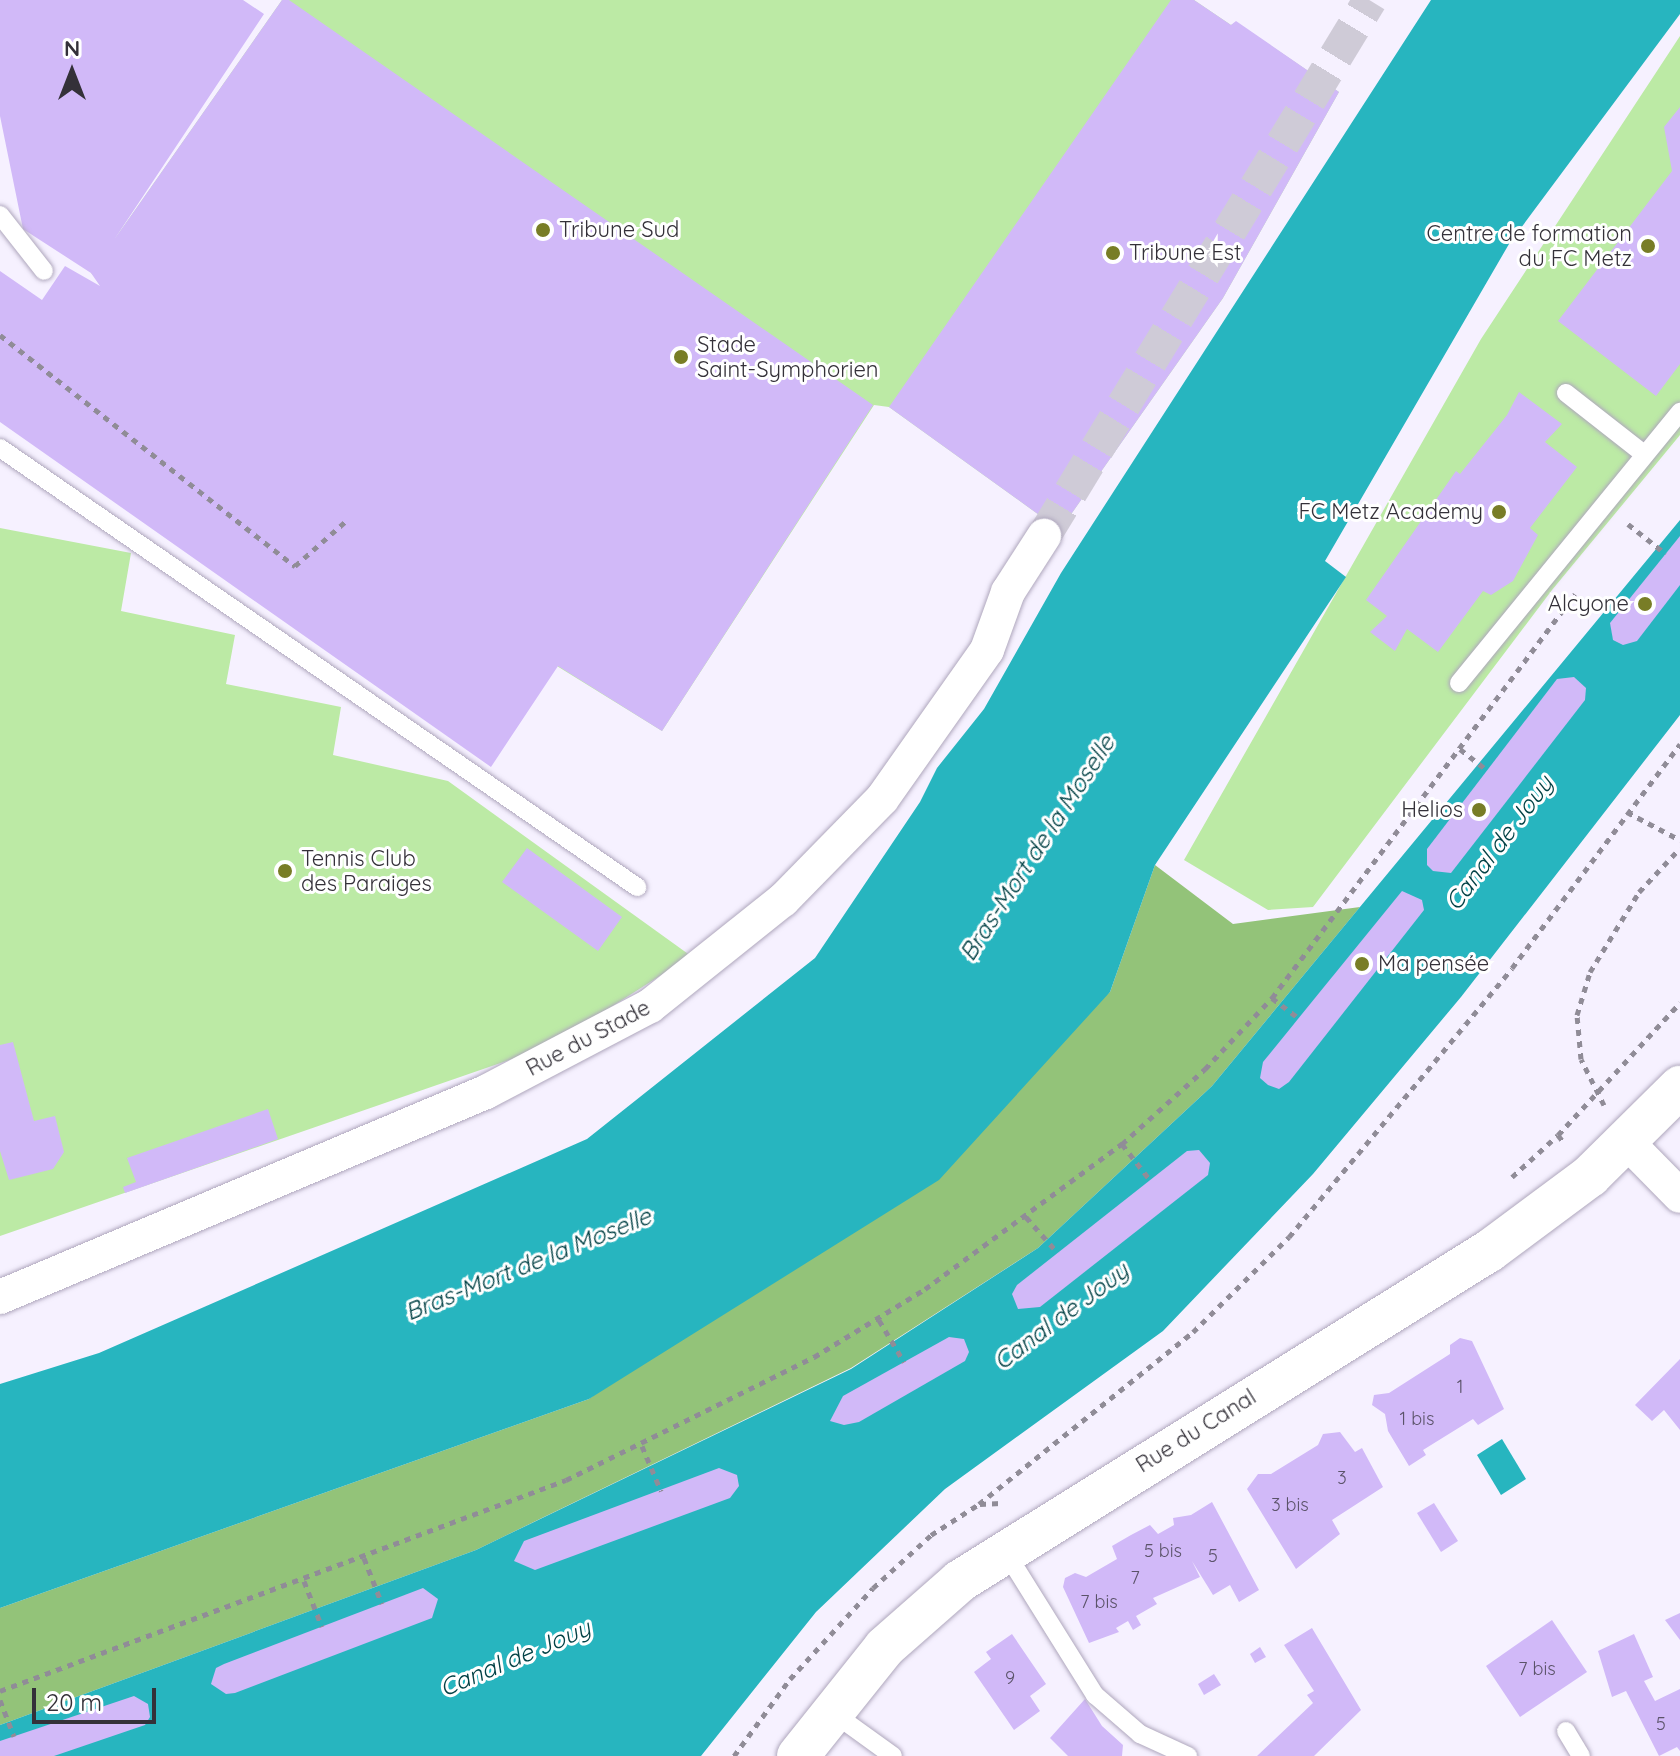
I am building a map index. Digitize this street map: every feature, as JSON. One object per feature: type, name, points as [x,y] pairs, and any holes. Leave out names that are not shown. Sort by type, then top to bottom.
[{"type":"street","name":"Rue du Stade","points":[[0,1297],[472,1098],[650,1006],[783,900],[882,799],[987,650],[1008,592],[1044,536]]},
{"type":"street","name":"Rue du Canal","points":[[798,1756],[885,1647],[1003,1549],[1489,1251],[1628,1143],[1680,1087]]},
{"type":"street","points":[[1628,1143],[1680,1196]]},
{"type":"lane","points":[[0,215],[44,271]]},
{"type":"lane","points":[[1566,393],[1645,455]]},
{"type":"lane","points":[[1459,683],[1680,412]]},
{"type":"lane","points":[[0,448],[637,887]]},
{"type":"lane","points":[[1003,1549],[1095,1695],[1140,1734],[1188,1756]]},
{"type":"lane","points":[[832,1712],[893,1756]]},
{"type":"lane","points":[[1566,1731],[1581,1756]]},
{"type":"path","points":[[0,335],[295,566],[347,520]]},
{"type":"path","points":[[1618,536],[1636,513]]},
{"type":"path","points":[[1628,524],[1666,554]]},
{"type":"path","points":[[0,1691],[304,1581],[642,1446],[879,1320],[1026,1217],[1122,1144],[1205,1069],[1272,998],[1581,586]]},
{"type":"path","points":[[734,1756],[790,1679],[873,1588],[931,1535],[979,1504],[1193,1332],[1289,1237],[1512,968],[1680,744]]},
{"type":"path","points":[[1459,749],[1487,770]]},
{"type":"path","points":[[1627,812],[1680,840]]},
{"type":"path","points":[[1628,1143],[1597,1094],[1581,1059],[1577,1015],[1590,972],[1639,892],[1680,848]]},
{"type":"path","points":[[1272,998],[1299,1018]]},
{"type":"path","points":[[1558,1135],[1680,1003]]},
{"type":"path","points":[[1122,1144],[1150,1180]]},
{"type":"path","points":[[1026,1217],[1058,1253]]},
{"type":"path","points":[[879,1320],[904,1362]]},
{"type":"path","points":[[642,1446],[661,1491]]},
{"type":"path","points":[[364,1558],[382,1604]]},
{"type":"path","points":[[304,1581],[322,1627]]},
{"type":"path","points":[[0,1700],[14,1736]]},
{"type":"green space","name":"Stade Saint-Symphorien","points":[[282,0],[1194,0],[1231,25],[1236,22],[1339,92],[1223,298],[1060,530],[889,407],[874,405],[662,731],[552,663],[91,273]]},
{"type":"green space","name":"FC Metz Academy","points":[[1680,36],[1680,435],[1552,590],[1313,907],[1268,910],[1184,860],[1481,339]]},
{"type":"green space","name":"Tennis Club des Paraiges","points":[[0,528],[131,553],[121,611],[235,635],[226,684],[341,707],[333,755],[448,781],[691,956],[550,1046],[0,1236]]},
{"type":"green space","points":[[1155,865],[1233,924],[1360,907],[1212,1086],[1038,1248],[851,1368],[476,1550],[0,1725],[0,1608],[589,1399],[1110,992]]},
{"type":"water","name":"Bras-Mort de la Moselle","points":[[1431,0],[1680,0],[1680,14],[1509,244],[1325,561],[1346,577],[1155,865],[1110,992],[939,1180],[589,1399],[0,1608],[0,1384],[99,1353],[587,1139],[815,958],[920,802],[937,768],[984,709],[1061,573]]},
{"type":"water","name":"Canal de Jouy","points":[[1680,520],[1680,715],[1461,997],[1313,1174],[1163,1331],[945,1489],[816,1612],[701,1756],[0,1756],[0,1725],[476,1550],[851,1369],[1038,1248],[1212,1086]]},
{"type":"water","points":[[1502,1439],[1526,1479],[1501,1495],[1477,1455]]},
{"type":"building","points":[[0,0],[243,0],[264,14],[114,240],[282,0],[289,0],[873,405],[662,731],[558,666],[491,767],[0,422],[0,271],[42,300],[65,266],[100,286],[91,273],[23,229],[0,116]]},
{"type":"building","name":"Tribune Est","points":[[1171,0],[1194,0],[1231,25],[1236,21],[1339,92],[1223,298],[1060,530],[889,407]]},
{"type":"building","name":"Centre de formation du FC Metz","points":[[1680,107],[1680,364],[1656,396],[1558,321],[1672,171],[1664,127]]},
{"type":"building","points":[[1519,392],[1562,424],[1545,442],[1577,467],[1530,528],[1538,535],[1513,581],[1491,595],[1483,591],[1438,652],[1407,629],[1395,651],[1370,632],[1387,616],[1366,600],[1456,471],[1460,474],[1507,415]]},
{"type":"building","name":"Alcyone","points":[[1680,536],[1680,585],[1637,641],[1623,645],[1613,640],[1610,623]]},
{"type":"building","name":"Helios","points":[[1574,677],[1586,688],[1585,700],[1451,873],[1433,871],[1427,865],[1427,849],[1557,679]]},
{"type":"building","points":[[527,848],[622,917],[598,951],[502,882]]},
{"type":"building","name":"Ma pensée","points":[[1402,891],[1422,900],[1424,910],[1289,1082],[1279,1089],[1268,1085],[1260,1078],[1263,1062]]},
{"type":"building","points":[[13,1042],[34,1121],[55,1116],[64,1152],[53,1169],[9,1180],[0,1151],[0,1045]]},
{"type":"building","points":[[268,1109],[278,1139],[125,1193],[123,1187],[136,1182],[127,1158]]},
{"type":"building","points":[[1199,1150],[1210,1163],[1208,1175],[1040,1307],[1018,1309],[1012,1294],[1017,1285],[1187,1151]]},
{"type":"building","points":[[949,1337],[964,1339],[969,1352],[965,1361],[859,1422],[844,1425],[830,1421],[843,1396]]},
{"type":"building","points":[[1460,1338],[1472,1341],[1504,1409],[1478,1425],[1473,1419],[1423,1450],[1426,1455],[1409,1466],[1388,1431],[1385,1414],[1372,1405],[1374,1395],[1389,1393],[1450,1354],[1450,1345]]},
{"type":"building","points":[[1680,1359],[1680,1430],[1664,1410],[1652,1421],[1635,1405]]},
{"type":"building","points":[[1340,1432],[1355,1452],[1362,1448],[1383,1487],[1332,1520],[1340,1534],[1296,1569],[1247,1489],[1258,1474],[1271,1474],[1318,1445],[1323,1434]]},
{"type":"building","points":[[719,1468],[737,1475],[739,1486],[730,1498],[535,1570],[514,1561],[524,1541]]},
{"type":"building","points":[[1212,1502],[1259,1590],[1239,1602],[1230,1585],[1213,1595],[1192,1561],[1200,1577],[1153,1598],[1157,1604],[1136,1616],[1141,1625],[1133,1630],[1128,1621],[1116,1628],[1119,1632],[1089,1643],[1063,1587],[1065,1578],[1075,1573],[1086,1577],[1117,1559],[1112,1546],[1150,1525],[1158,1534],[1174,1525],[1173,1518],[1191,1515]]},
{"type":"building","points":[[1434,1503],[1458,1541],[1441,1552],[1417,1513]]},
{"type":"building","points":[[423,1588],[438,1599],[432,1618],[235,1693],[226,1694],[211,1684],[216,1668],[224,1664]]},
{"type":"building","points":[[1680,1613],[1680,1640],[1665,1620]]},
{"type":"building","points":[[1552,1620],[1587,1672],[1520,1717],[1486,1666]]},
{"type":"building","points":[[1312,1628],[1361,1710],[1314,1756],[1257,1756],[1313,1703],[1307,1695],[1314,1691],[1284,1645]]},
{"type":"building","points":[[1012,1634],[1046,1684],[1030,1696],[1040,1711],[1014,1730],[974,1672],[991,1659],[986,1652]]},
{"type":"building","points":[[1634,1634],[1653,1677],[1644,1681],[1655,1701],[1680,1689],[1680,1751],[1677,1747],[1659,1756],[1626,1691],[1612,1697],[1598,1651]]},
{"type":"building","points":[[1260,1647],[1266,1657],[1255,1663],[1250,1654]]},
{"type":"building","points":[[1214,1674],[1221,1685],[1204,1695],[1198,1684]]},
{"type":"building","points":[[134,1696],[148,1704],[150,1717],[145,1725],[54,1756],[0,1756],[0,1741]]},
{"type":"building","points":[[1085,1699],[1102,1726],[1123,1745],[1122,1756],[1068,1756],[1050,1738]]},
{"type":"tunnel","points":[[1044,536],[1370,0]]},
{"type":"place","name":"Tribune Sud","points":[[543,230]]},
{"type":"place","name":"Centre de formation du FC Metz","points":[[1648,246]]},
{"type":"place","name":"Tribune Est","points":[[1113,253]]},
{"type":"place","name":"Stade Saint-Symphorien","points":[[681,357]]},
{"type":"place","name":"FC Metz Academy","points":[[1499,512]]},
{"type":"place","name":"Alcyone","points":[[1645,604]]},
{"type":"place","name":"Helios","points":[[1479,810]]},
{"type":"place","name":"Tennis Club des Paraiges","points":[[285,871]]},
{"type":"place","name":"Ma pensée","points":[[1362,964]]}]
